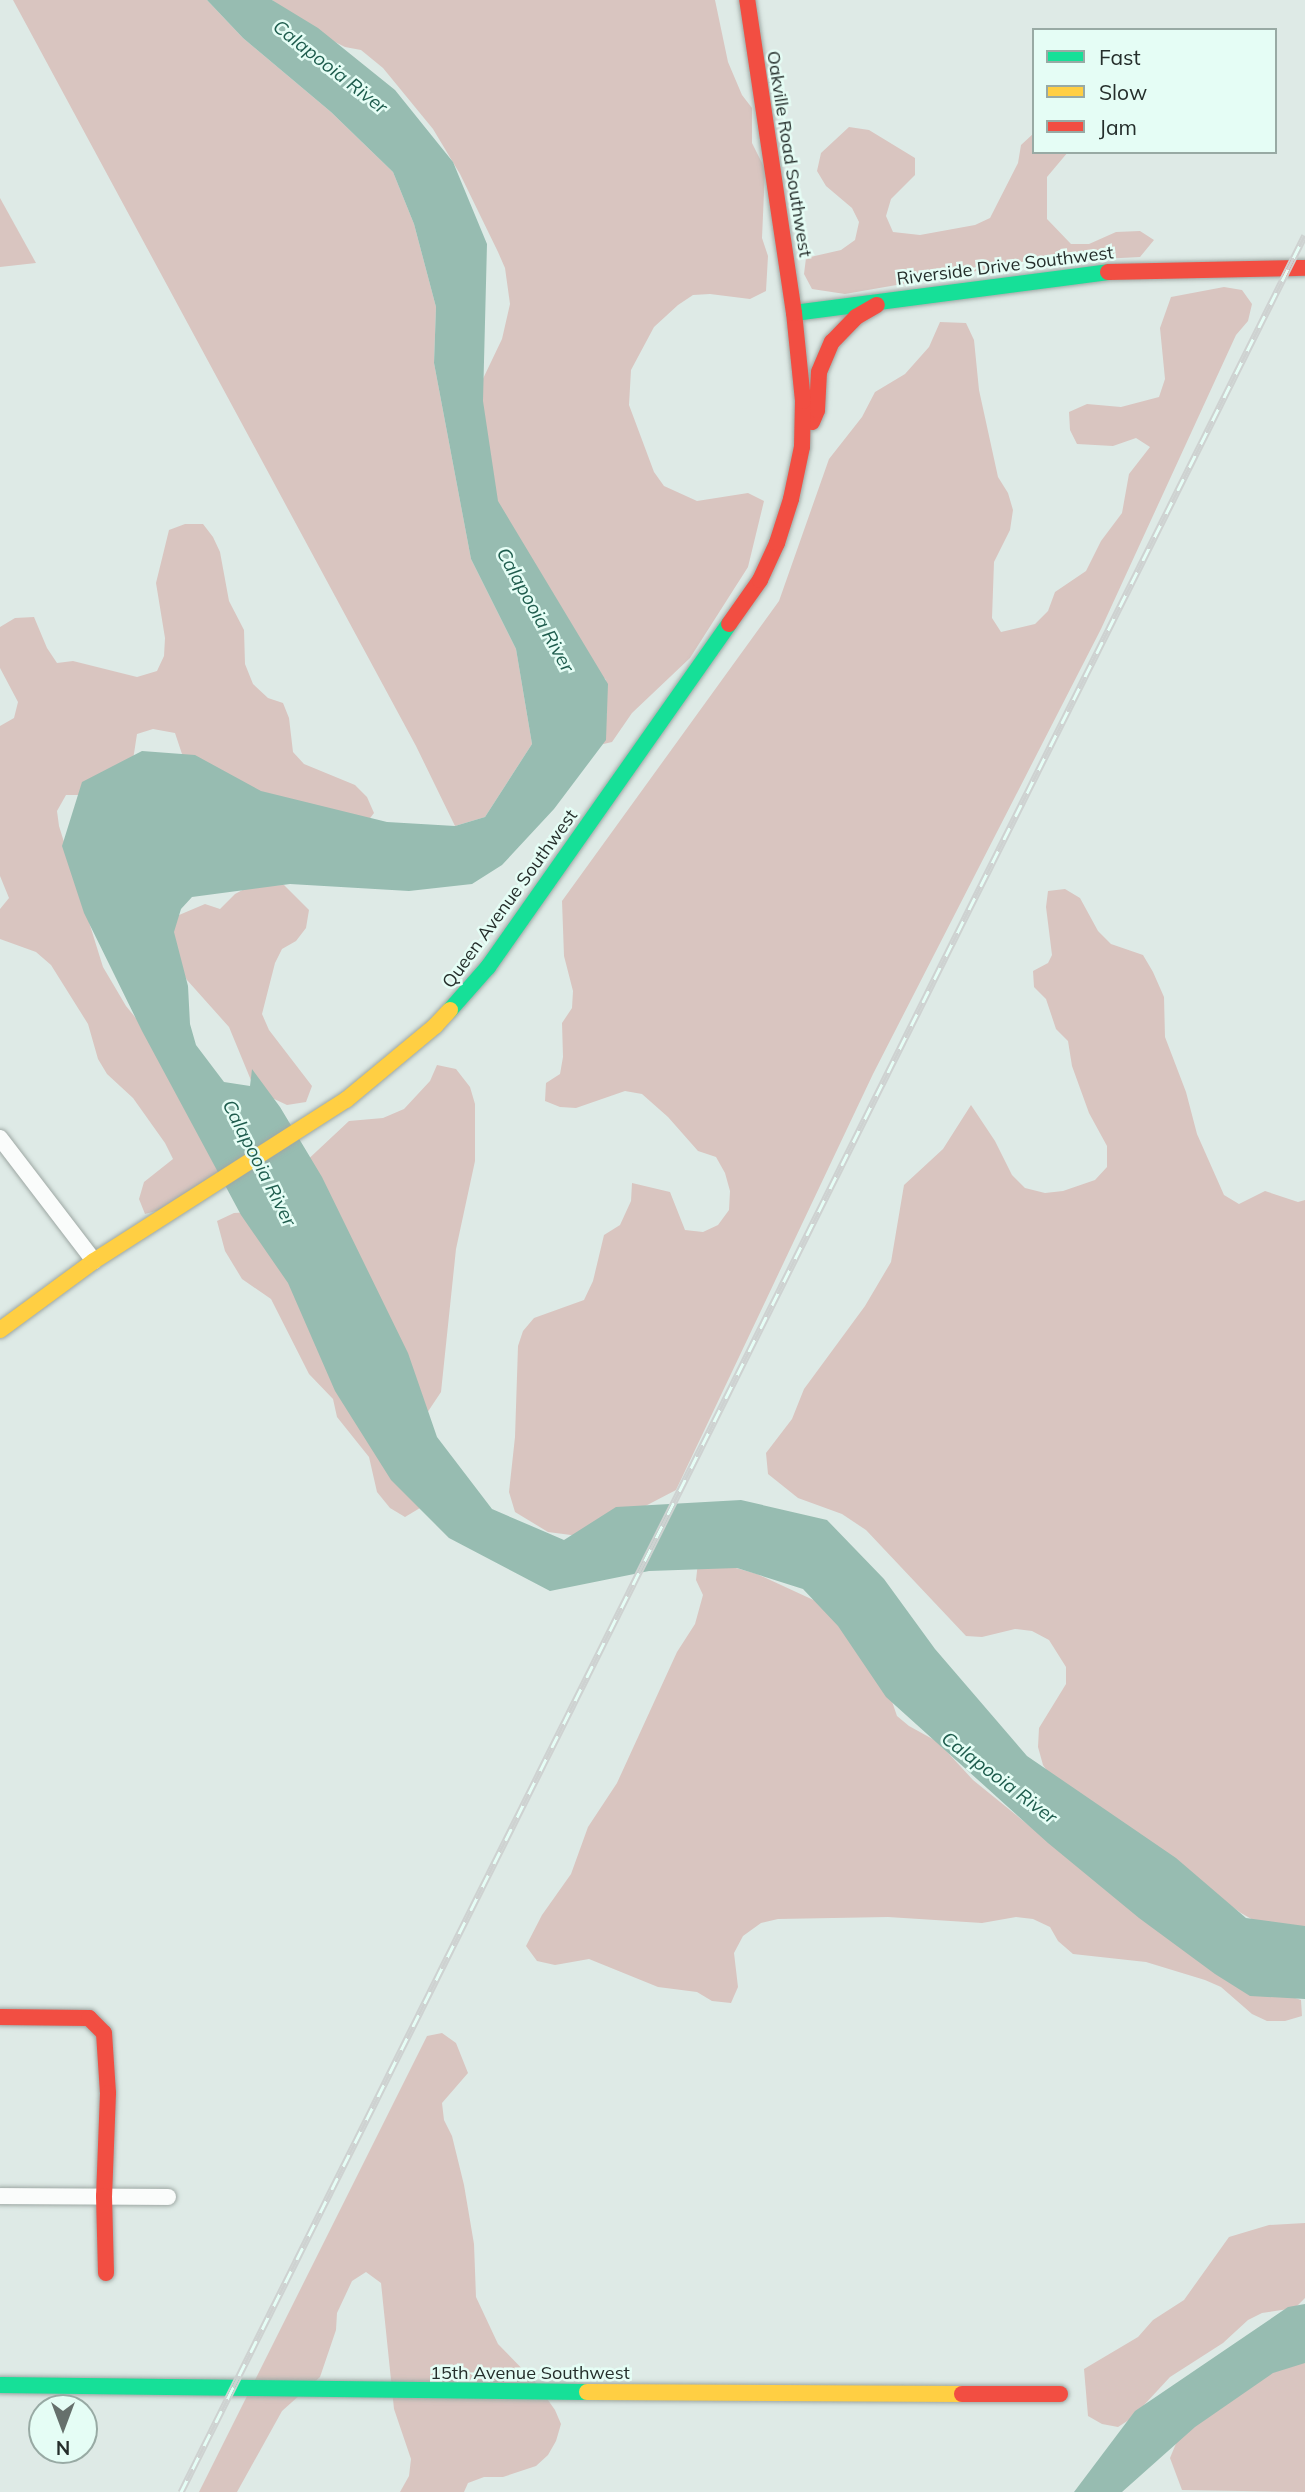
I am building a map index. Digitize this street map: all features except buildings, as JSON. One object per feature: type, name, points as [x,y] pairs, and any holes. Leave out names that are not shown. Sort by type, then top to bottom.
[{"type":"street","name":"Oakville Road Southwest","points":[[747,0],[794,313]]},
{"type":"street","name":"Riverside Drive Southwest","points":[[794,313],[1086,273],[1305,268]]},
{"type":"street","points":[[802,447],[817,410],[820,372],[832,342],[856,317],[886,300]]},
{"type":"street","name":"Queen Avenue Southwest","points":[[0,1330],[94,1261],[319,1118],[384,1071],[435,1026],[471,987],[748,599],[778,543],[802,447],[803,401],[794,313]]},
{"type":"street","points":[[0,1138],[94,1261]]},
{"type":"street","points":[[0,2017],[89,2018],[104,2033],[108,2093],[104,2196],[106,2273]]},
{"type":"street","points":[[0,2196],[168,2197]]},
{"type":"street","name":"15th Avenue Southwest","points":[[0,2385],[302,2391],[1060,2394]]},
{"type":"shaded area","points":[[13,0],[207,0],[243,38],[331,112],[393,172],[414,224],[436,307],[434,363],[471,559],[516,649],[532,744],[485,817],[455,826],[416,746]]},
{"type":"shaded area","points":[[272,0],[715,0],[728,62],[742,95],[752,108],[752,143],[765,169],[762,238],[768,256],[766,291],[750,299],[710,294],[693,295],[678,305],[654,327],[631,370],[629,405],[654,472],[664,486],[697,501],[748,493],[764,501],[748,567],[690,658],[632,713],[612,742],[595,746],[598,730],[607,714],[606,680],[571,643],[494,494],[480,385],[502,339],[510,304],[505,268],[498,252],[460,174],[433,129],[383,68],[361,50],[345,47],[313,31]]},
{"type":"shaded area","points":[[849,127],[869,130],[915,158],[915,175],[891,199],[886,216],[893,232],[920,235],[975,225],[990,218],[1018,163],[1021,145],[1032,135],[1032,154],[1066,154],[1047,177],[1047,219],[1071,244],[1089,244],[1116,232],[1140,231],[1154,240],[1140,257],[1023,263],[845,294],[812,289],[804,274],[806,258],[841,250],[855,240],[859,222],[852,208],[826,186],[817,171],[821,153]]},
{"type":"shaded area","points":[[0,198],[36,263],[0,267]]},
{"type":"shaded area","points":[[1224,287],[1242,290],[1252,304],[1248,321],[1236,335],[1101,629],[873,1074],[676,1490],[586,1537],[548,1532],[515,1512],[509,1492],[515,1437],[518,1346],[523,1331],[534,1318],[584,1300],[593,1281],[604,1235],[620,1225],[631,1201],[632,1183],[670,1192],[685,1230],[703,1232],[718,1225],[729,1210],[730,1191],[725,1173],[716,1157],[698,1151],[668,1117],[642,1094],[625,1091],[576,1108],[560,1107],[545,1101],[546,1083],[560,1074],[563,1057],[562,1023],[572,1008],[573,991],[564,956],[562,901],[779,601],[829,459],[862,417],[875,392],[905,374],[929,347],[940,322],[966,323],[974,340],[979,390],[998,477],[1008,493],[1013,510],[1010,530],[994,562],[992,618],[1001,632],[1035,624],[1048,611],[1055,592],[1086,571],[1101,541],[1122,513],[1129,474],[1150,447],[1136,438],[1113,446],[1077,444],[1070,430],[1069,412],[1087,404],[1121,407],[1159,397],[1165,379],[1160,328],[1171,297]]},
{"type":"shaded area","points":[[185,524],[203,524],[213,537],[220,552],[229,601],[244,630],[245,664],[253,684],[268,698],[283,703],[289,718],[293,752],[304,764],[355,785],[367,797],[374,813],[364,826],[182,772],[182,754],[175,733],[153,729],[137,734],[133,760],[101,795],[66,795],[57,811],[59,826],[103,967],[126,1006],[148,1033],[220,1171],[163,1209],[145,1214],[139,1199],[144,1182],[173,1159],[165,1143],[133,1098],[107,1074],[98,1059],[88,1024],[51,965],[36,952],[0,939],[0,909],[9,898],[0,876],[0,726],[14,718],[18,702],[0,668],[0,627],[15,618],[34,617],[47,648],[57,663],[73,661],[137,677],[157,671],[164,656],[165,638],[156,583],[169,530]]},
{"type":"shaded area","points":[[284,885],[309,910],[306,928],[296,941],[282,949],[275,963],[262,1014],[269,1030],[312,1086],[306,1102],[287,1105],[255,1090],[229,1027],[187,980],[171,951],[172,918],[205,904],[220,909],[235,894],[250,886]]},
{"type":"shaded area","points":[[1065,889],[1080,898],[1098,931],[1111,944],[1143,955],[1153,972],[1164,997],[1165,1037],[1186,1092],[1197,1134],[1224,1195],[1239,1204],[1265,1191],[1298,1202],[1305,1200],[1305,1937],[1281,1936],[1241,1913],[1054,1781],[1043,1765],[1038,1747],[1039,1728],[1066,1684],[1066,1667],[1049,1640],[1032,1631],[1015,1629],[982,1637],[966,1636],[866,1530],[842,1514],[798,1498],[768,1474],[766,1453],[792,1419],[804,1389],[865,1306],[891,1262],[904,1185],[943,1149],[971,1105],[995,1141],[1012,1175],[1025,1188],[1045,1193],[1063,1191],[1095,1180],[1107,1167],[1107,1146],[1089,1113],[1072,1066],[1068,1041],[1056,1029],[1046,999],[1034,987],[1033,971],[1048,963],[1052,955],[1046,907],[1048,891]]},
{"type":"shaded area","points":[[437,1065],[456,1069],[470,1087],[475,1104],[475,1161],[456,1249],[441,1392],[423,1419],[420,1508],[405,1517],[390,1508],[377,1492],[369,1457],[337,1417],[333,1399],[309,1374],[271,1299],[242,1279],[225,1251],[217,1221],[234,1213],[252,1212],[349,1121],[383,1118],[404,1109],[430,1081]]},
{"type":"shaded area","points":[[698,1562],[715,1562],[757,1574],[820,1603],[886,1684],[897,1716],[938,1742],[973,1780],[1032,1828],[1254,1984],[1301,2000],[1302,2016],[1285,2021],[1267,2021],[1252,2014],[1221,1987],[1205,1980],[1146,1962],[1073,1954],[1058,1941],[1050,1927],[1033,1919],[1016,1917],[982,1923],[888,1917],[778,1919],[761,1923],[743,1936],[734,1953],[738,1987],[731,2003],[712,2001],[697,1992],[658,1987],[589,1959],[555,1965],[537,1961],[526,1946],[542,1915],[571,1874],[588,1827],[617,1783],[677,1652],[695,1624],[703,1595],[696,1580]]},
{"type":"shaded area","points":[[442,2033],[456,2043],[468,2073],[442,2103],[444,2120],[452,2136],[464,2185],[474,2244],[476,2297],[498,2344],[536,2383],[555,2410],[561,2424],[556,2441],[548,2455],[536,2466],[503,2477],[484,2477],[468,2483],[464,2492],[400,2492],[409,2476],[411,2459],[394,2409],[381,2283],[366,2272],[352,2281],[337,2313],[336,2330],[320,2377],[282,2411],[237,2492],[199,2492],[427,2036]]},
{"type":"shaded area","points":[[1305,2223],[1305,2298],[1295,2308],[1262,2313],[1248,2320],[1223,2343],[1170,2377],[1132,2418],[1118,2427],[1102,2424],[1088,2416],[1084,2369],[1138,2337],[1153,2320],[1184,2300],[1229,2237],[1269,2225]]},
{"type":"shaded area","points":[[1305,2345],[1305,2492],[1182,2490],[1170,2458],[1177,2441]]},
{"type":"water","name":"Calapooia River","points":[[207,0],[272,0],[318,28],[395,90],[453,162],[487,244],[483,401],[498,501],[608,684],[606,740],[554,809],[502,865],[472,884],[409,891],[290,884],[192,897],[181,909],[174,932],[188,986],[190,1024],[196,1045],[224,1082],[250,1086],[252,1069],[280,1107],[322,1177],[408,1353],[437,1437],[492,1509],[564,1540],[616,1507],[741,1500],[827,1520],[884,1579],[935,1649],[1027,1756],[1176,1858],[1246,1918],[1305,1926],[1305,1999],[1250,1996],[1215,1974],[1139,1918],[1048,1843],[886,1697],[838,1626],[803,1589],[737,1568],[649,1571],[550,1591],[449,1538],[391,1480],[335,1391],[288,1283],[241,1215],[142,1031],[84,913],[62,846],[82,782],[142,751],[195,755],[261,791],[387,822],[455,826],[485,817],[532,744],[516,649],[471,559],[434,363],[436,307],[414,224],[393,172],[331,112],[243,38]]},
{"type":"water","points":[[1305,2304],[1305,2363],[1273,2373],[1195,2427],[1122,2492],[1074,2492],[1135,2411],[1288,2307]]},
{"type":"railway","points":[[181,2492],[1305,235]]},
{"type":"traffic: fast","points":[[794,313],[1108,272]]},
{"type":"traffic: fast","points":[[450,1010],[488,967],[729,624]]},
{"type":"traffic: fast","points":[[0,2385],[587,2392]]},
{"type":"traffic: slow","points":[[0,1330],[94,1261],[346,1100],[435,1026],[450,1010]]},
{"type":"traffic: slow","points":[[587,2392],[962,2394]]},
{"type":"traffic: jam","points":[[729,624],[760,580],[777,543],[791,499],[802,447],[803,401],[794,313],[747,0]]},
{"type":"traffic: jam","points":[[1108,272],[1305,268]]},
{"type":"traffic: jam","points":[[812,422],[817,410],[819,372],[832,342],[856,317],[877,305]]},
{"type":"traffic: jam","points":[[0,2017],[89,2018],[104,2033],[108,2093],[104,2196],[106,2273]]},
{"type":"traffic: jam","points":[[962,2394],[1060,2394]]}]
